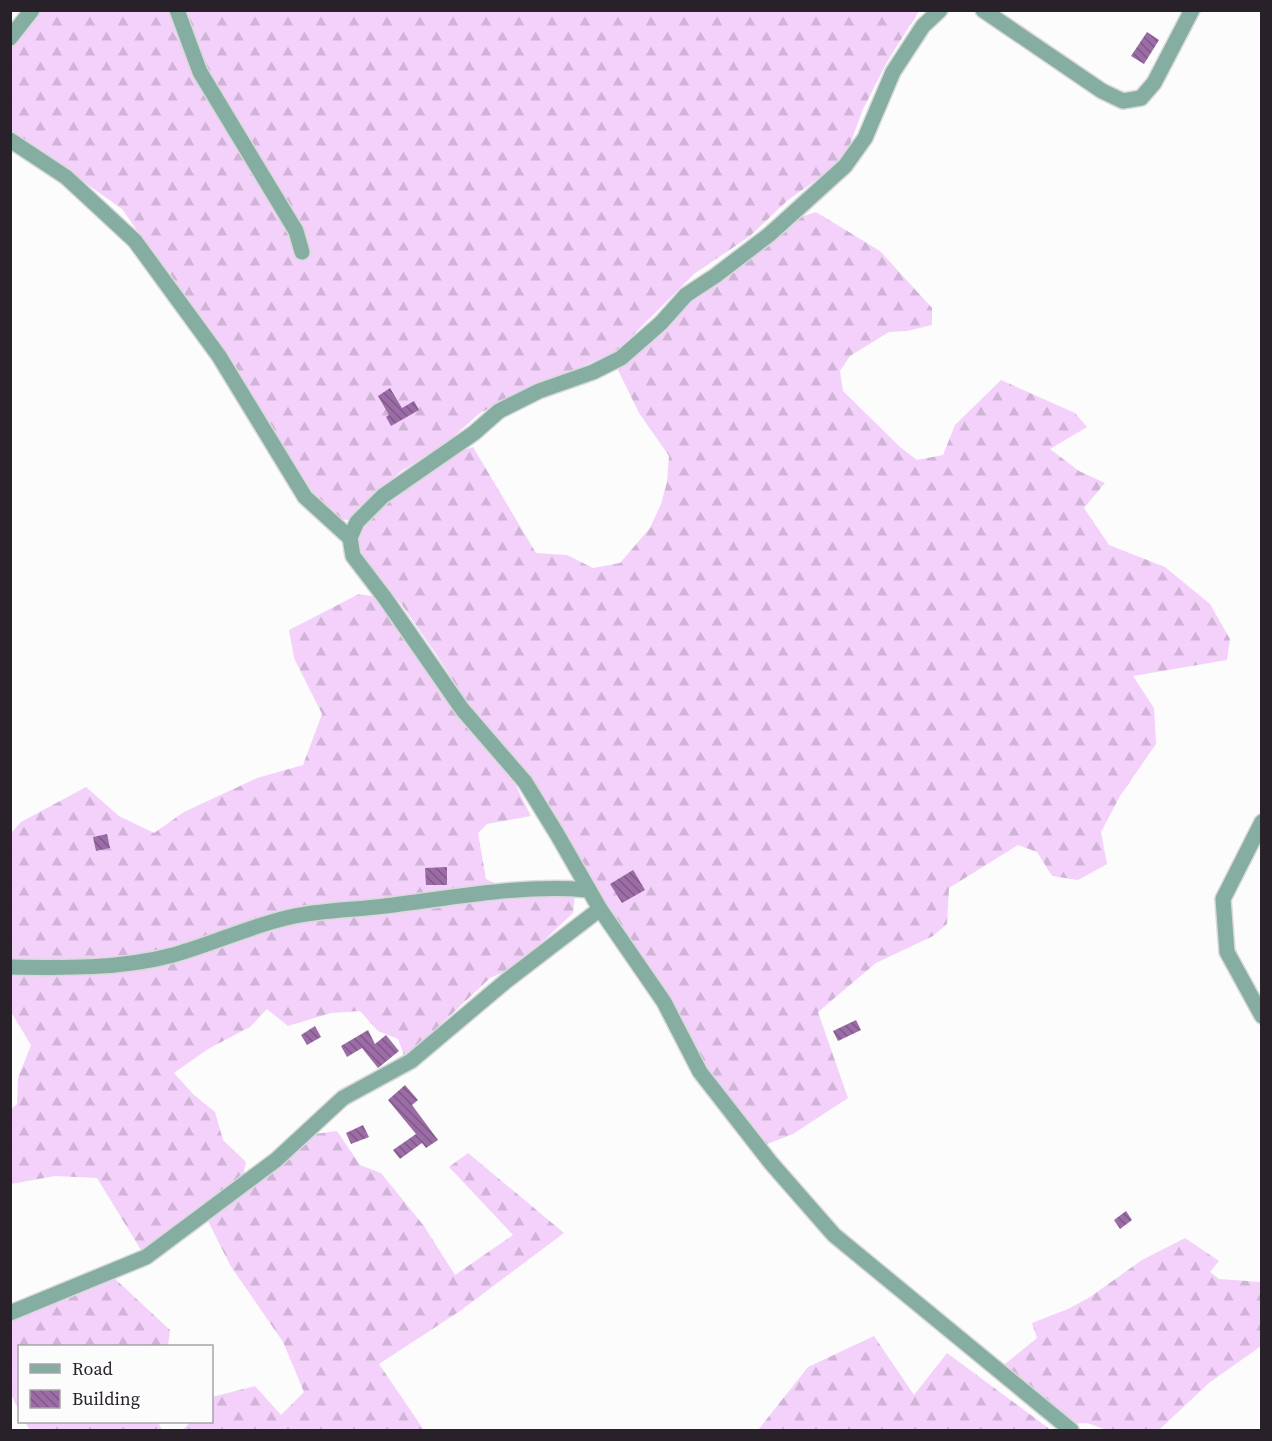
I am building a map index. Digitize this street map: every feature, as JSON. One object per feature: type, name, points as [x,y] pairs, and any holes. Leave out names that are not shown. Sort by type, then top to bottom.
[{"type":"street","points":[[10,38],[32,10]]},
{"type":"street","points":[[177,10],[200,72],[296,231],[302,252]]},
{"type":"street","points":[[939,10],[923,26],[893,72],[864,138],[845,166],[770,234],[686,295],[661,322],[621,358],[593,372],[539,391],[499,411],[474,433],[383,496],[357,522],[350,538],[353,556],[385,597],[462,709],[525,782],[600,909],[664,1002],[700,1072],[771,1163],[834,1235],[1071,1431]]},
{"type":"street","points":[[983,10],[1102,91],[1123,101],[1141,98],[1154,83],[1192,10]]},
{"type":"street","points":[[10,140],[66,177],[135,242],[219,356],[305,497],[350,538]]},
{"type":"street","points":[[1262,822],[1223,899],[1227,952],[1262,1016]]},
{"type":"street","points":[[10,967],[62,968],[135,962],[173,955],[291,917],[488,893],[560,888],[588,890]]},
{"type":"street","points":[[10,1313],[146,1257],[276,1160],[343,1098],[411,1061],[506,981],[600,909]]},
{"type":"green space","points":[[35,11],[919,11],[887,62],[863,109],[848,150],[833,168],[788,200],[750,236],[694,274],[616,352],[520,393],[480,413],[445,444],[400,472],[349,520],[334,519],[318,501],[232,360],[198,318],[122,209],[11,130],[11,44]]},
{"type":"green space","points":[[816,212],[880,251],[932,308],[932,325],[907,331],[889,332],[850,356],[840,371],[843,391],[900,447],[917,460],[943,455],[955,425],[1001,380],[1075,413],[1087,427],[1050,449],[1079,471],[1105,483],[1084,508],[1109,545],[1165,567],[1210,604],[1230,639],[1227,660],[1133,676],[1154,708],[1156,744],[1120,796],[1101,832],[1107,864],[1078,880],[1052,876],[1037,852],[1018,845],[949,888],[947,924],[933,936],[876,963],[818,1012],[848,1098],[793,1134],[762,1146],[701,1068],[696,1047],[678,1012],[638,957],[402,605],[364,561],[356,540],[363,523],[391,496],[447,456],[473,447],[536,553],[567,555],[593,568],[620,563],[650,528],[661,504],[667,482],[669,456],[639,413],[617,368],[690,297],[794,219]]},
{"type":"green space","points":[[359,594],[377,597],[480,741],[515,784],[531,816],[487,824],[478,833],[486,879],[522,896],[575,895],[573,913],[517,966],[490,978],[405,1058],[398,1039],[378,1031],[360,1011],[331,1013],[288,1026],[267,1009],[250,1027],[208,1049],[174,1073],[194,1095],[215,1112],[223,1140],[246,1162],[243,1176],[141,1250],[97,1178],[55,1176],[11,1184],[11,1109],[17,1104],[18,1078],[31,1045],[11,1012],[11,833],[21,822],[86,787],[119,816],[154,833],[184,812],[257,778],[303,765],[322,714],[294,658],[289,630]]},
{"type":"green space","points":[[337,1131],[360,1165],[381,1173],[424,1226],[455,1275],[513,1235],[449,1167],[468,1153],[564,1233],[460,1311],[379,1364],[424,1430],[183,1430],[189,1423],[213,1423],[213,1397],[255,1386],[281,1415],[304,1392],[283,1342],[230,1265],[206,1217],[314,1134]]},
{"type":"green space","points":[[1185,1238],[1219,1261],[1210,1272],[1219,1279],[1261,1282],[1261,1346],[1209,1383],[1161,1428],[1156,1430],[1107,1430],[1087,1423],[1069,1424],[1006,1371],[1005,1364],[1037,1338],[1032,1323],[1068,1309],[1090,1297],[1142,1260]]},
{"type":"green space","points":[[112,1276],[170,1330],[168,1345],[18,1345],[18,1409],[11,1394],[10,1320]]},
{"type":"green space","points":[[874,1336],[914,1395],[947,1353],[1051,1430],[758,1430],[808,1367]]},
{"type":"green space","points":[[26,1423],[158,1423],[162,1430],[30,1430]]},
{"type":"building","points":[[1147,32],[1159,40],[1144,64],[1131,56]]},
{"type":"building","points":[[390,388],[402,408],[414,401],[419,410],[391,426],[386,417],[389,415],[378,396]]},
{"type":"building","points":[[107,834],[110,848],[96,851],[93,837]]},
{"type":"building","points":[[447,867],[447,885],[426,885],[425,868]]},
{"type":"building","points":[[633,870],[645,890],[622,903],[610,884]]},
{"type":"building","points":[[856,1020],[861,1030],[838,1041],[833,1031]]},
{"type":"building","points":[[315,1026],[321,1037],[307,1045],[301,1035]]},
{"type":"building","points":[[368,1030],[375,1044],[386,1035],[399,1051],[378,1068],[362,1048],[347,1057],[341,1046]]},
{"type":"building","points":[[405,1085],[418,1100],[412,1105],[438,1140],[426,1148],[422,1143],[400,1159],[393,1150],[416,1134],[388,1100]]},
{"type":"building","points":[[363,1125],[369,1137],[351,1144],[346,1133]]},
{"type":"building","points":[[1126,1211],[1132,1220],[1120,1229],[1114,1220]]}]
